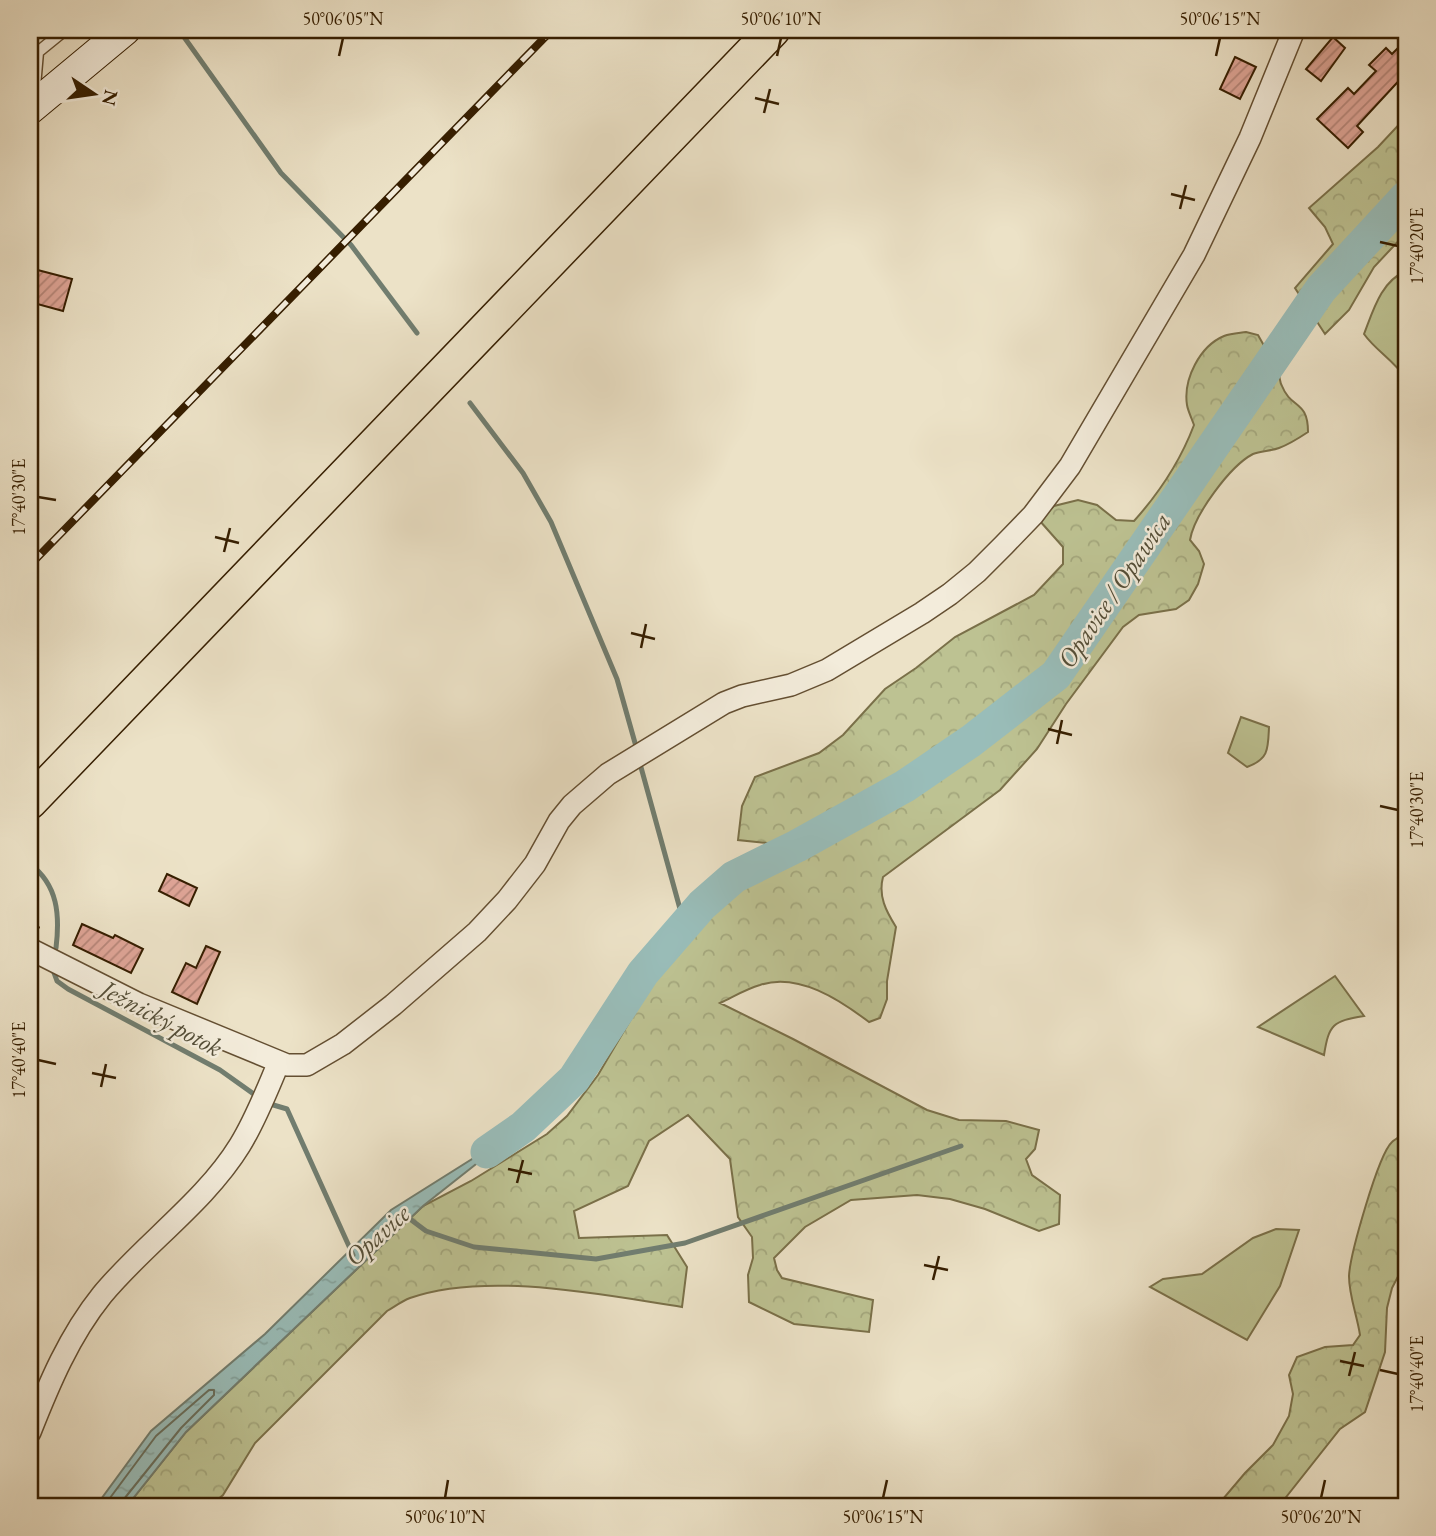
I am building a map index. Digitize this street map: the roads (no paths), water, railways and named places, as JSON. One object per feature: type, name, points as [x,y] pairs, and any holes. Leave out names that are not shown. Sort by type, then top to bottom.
[{"type":"main road","points":[[32,108],[125,30]]},
{"type":"main road","points":[[30,802],[773,30]]},
{"type":"street","points":[[36,952],[139,1004],[279,1062],[297,1066],[317,1061],[344,1044],[477,932],[535,864],[559,821],[572,805],[608,774],[724,704],[742,696],[792,685],[827,670],[932,607],[977,572],[1033,515],[1070,466],[1194,255],[1250,138],[1294,30]]},
{"type":"street","points":[[30,1433],[65,1352],[81,1325],[103,1294],[186,1209],[234,1153],[279,1062]]},
{"type":"lane","points":[[32,108],[38,52],[65,30]]},
{"type":"water","name":"Opavice","points":[[523,1127],[423,1206],[186,1432],[127,1506],[96,1506],[151,1431],[265,1334],[391,1210]]},
{"type":"waterway","points":[[179,30],[281,173],[351,245],[417,333]]},
{"type":"waterway","name":"Opavice / Opawica","points":[[487,1152],[523,1127],[574,1079],[643,973],[702,905],[734,877],[797,846],[905,786],[971,741],[1056,675],[1321,289],[1406,197]]},
{"type":"waterway","points":[[470,403],[523,473],[551,522],[617,679],[637,750]]},
{"type":"waterway","points":[[639,760],[685,927]]},
{"type":"waterway","name":"Ježnický potok","points":[[30,864],[52,891],[58,924],[56,948]]},
{"type":"waterway","name":"Ježnický potok","points":[[53,970],[57,981],[68,989],[220,1070],[258,1097]]},
{"type":"waterway","name":"Ježnický potok","points":[[270,1104],[287,1109],[353,1255]]},
{"type":"waterway","name":"Opavice","points":[[406,1216],[426,1231],[474,1247],[596,1259],[685,1243],[961,1146]]},
{"type":"railway","points":[[30,565],[552,30]]}]
